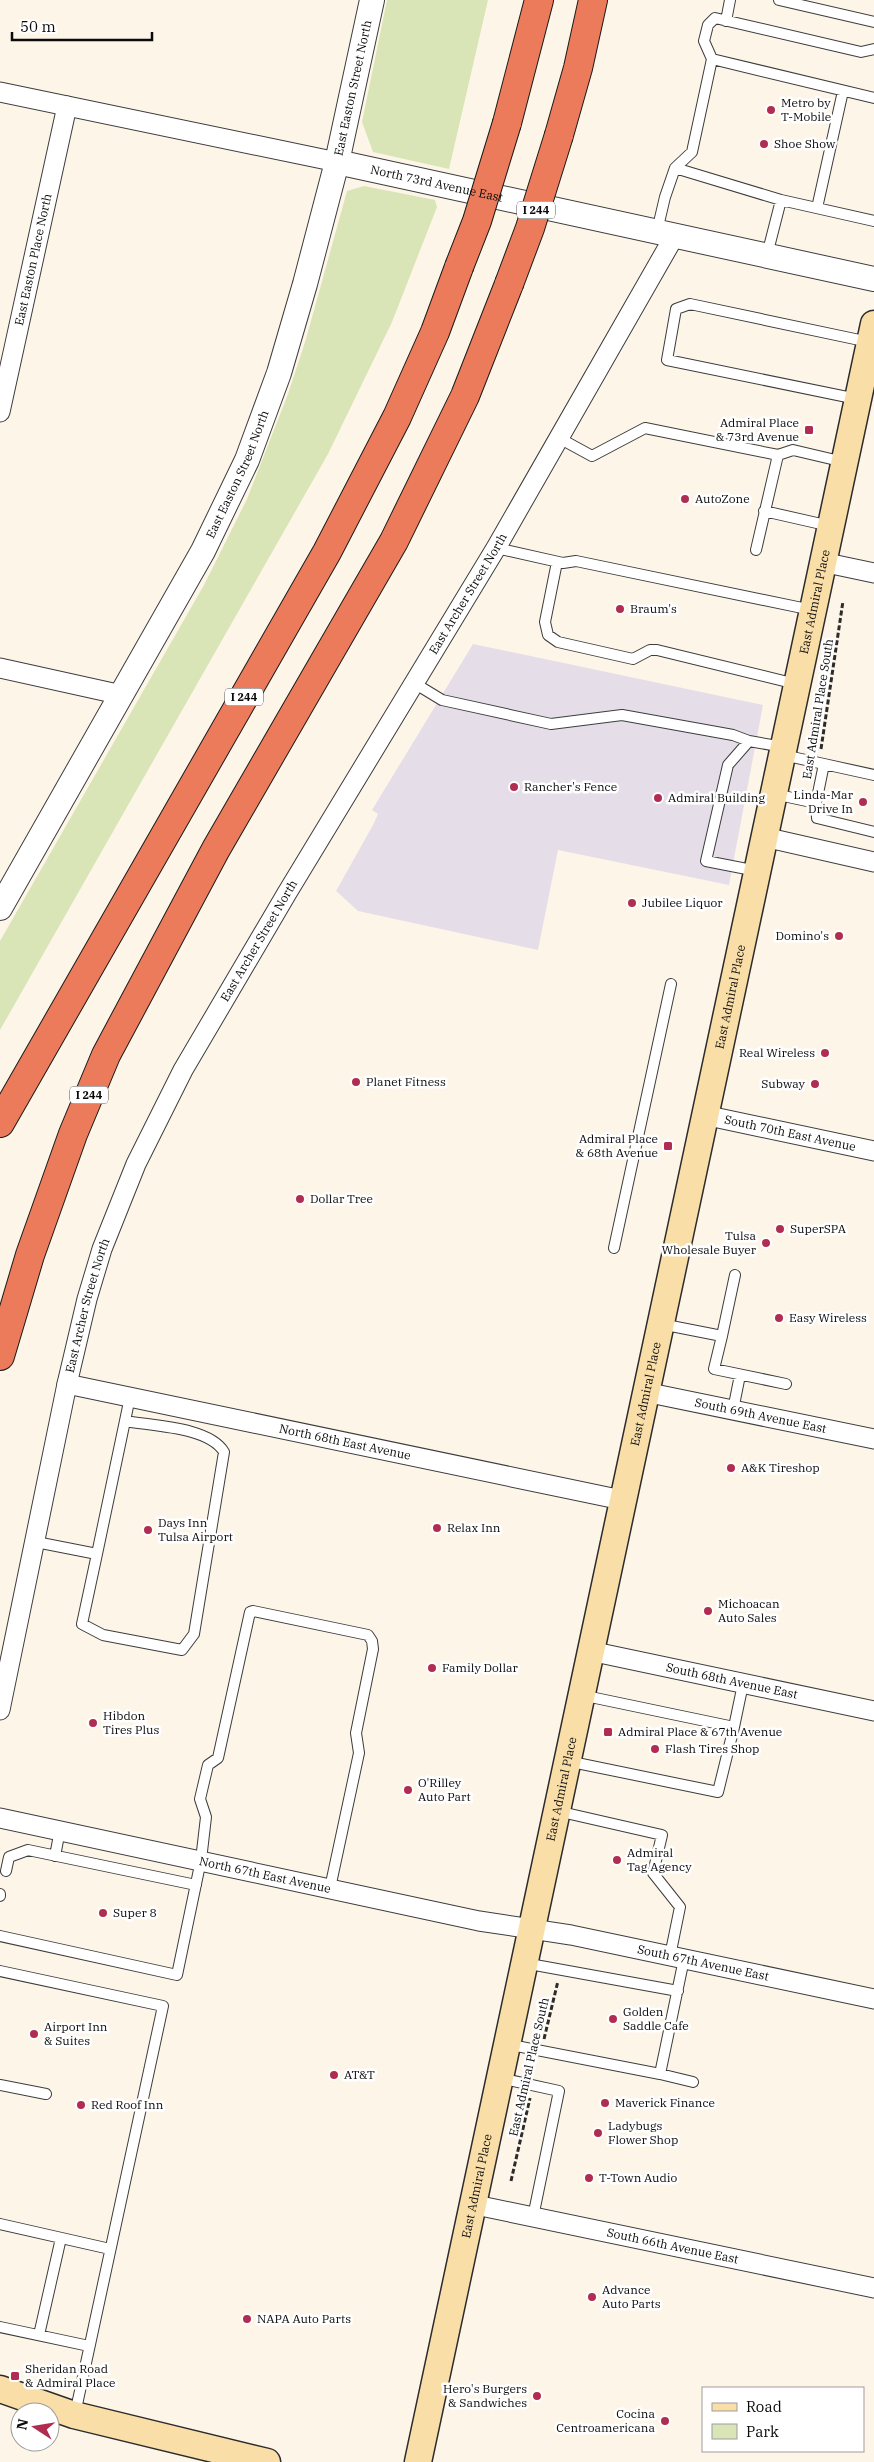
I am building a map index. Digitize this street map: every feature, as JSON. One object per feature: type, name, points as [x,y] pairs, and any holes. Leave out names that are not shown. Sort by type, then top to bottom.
[{"type":"highway","name":"I 244","points":[[2,1122],[327,552],[397,418],[435,332],[477,221],[507,123],[539,0]]},
{"type":"highway","name":"I 244","points":[[0,1356],[33,1246],[73,1134],[106,1056],[216,849],[394,541],[464,396],[530,228],[578,68],[593,0]]},
{"type":"main road","name":"East Admiral Place","points":[[418,2462],[471,2204],[872,334]]},
{"type":"main road","points":[[0,2390],[62,2414],[252,2460]]},
{"type":"street","name":"East Easton Street North","points":[[0,908],[203,551],[247,460],[279,373],[337,162],[372,0]]},
{"type":"street","name":"North 73rd Avenue East","points":[[0,92],[337,162],[874,279]]},
{"type":"street","name":"East Easton Place North","points":[[0,412],[67,106]]},
{"type":"street","name":"East Archer Street North","points":[[0,1710],[68,1384],[102,1249],[136,1164],[160,1114],[287,893],[496,548],[559,438],[666,233]]},
{"type":"street","points":[[822,562],[874,573]]},
{"type":"street","points":[[0,668],[122,695]]},
{"type":"street","points":[[764,837],[874,862]]},
{"type":"street","name":"South 70th East Avenue","points":[[704,1115],[874,1151]]},
{"type":"street","name":"North 68th East Avenue","points":[[68,1384],[622,1500]]},
{"type":"street","name":"South 69th Avenue East","points":[[645,1392],[874,1439]]},
{"type":"street","name":"South 68th Avenue East","points":[[590,1651],[874,1711]]},
{"type":"street","name":"North 67th East Avenue","points":[[0,1818],[479,1920],[530,1929]]},
{"type":"street","name":"South 67th Avenue East","points":[[530,1929],[874,1999]]},
{"type":"street","name":"South 66th Avenue East","points":[[471,2204],[874,2288]]},
{"type":"lane","points":[[726,21],[730,0]]},
{"type":"lane","points":[[779,0],[874,22]]},
{"type":"lane","points":[[666,233],[665,196],[675,168],[692,152],[712,59],[704,41],[708,25],[715,18],[862,52],[874,49]]},
{"type":"lane","points":[[712,59],[874,98]]},
{"type":"lane","points":[[816,208],[843,91]]},
{"type":"lane","points":[[675,168],[781,200],[874,221]]},
{"type":"lane","points":[[767,255],[781,200]]},
{"type":"lane","points":[[857,399],[667,360],[676,309],[690,304],[872,334]]},
{"type":"lane","points":[[559,438],[592,456],[645,428],[778,455],[793,450],[844,462]]},
{"type":"lane","points":[[756,550],[778,455]]},
{"type":"lane","points":[[764,511],[830,526]]},
{"type":"lane","points":[[496,548],[563,564],[576,561],[812,610]]},
{"type":"lane","points":[[557,562],[545,622],[548,635],[558,642],[633,660],[650,650],[658,650],[796,684]]},
{"type":"lane","points":[[414,683],[442,700],[551,724],[622,715],[733,735],[821,764],[874,775]]},
{"type":"lane","points":[[749,741],[728,765],[706,861],[757,871]]},
{"type":"lane","points":[[821,764],[816,803],[817,818],[874,832]]},
{"type":"lane","points":[[773,794],[816,803]]},
{"type":"lane","points":[[614,1248],[671,984]]},
{"type":"lane","points":[[735,1275],[714,1369],[786,1384]]},
{"type":"lane","points":[[660,1324],[722,1336]]},
{"type":"lane","points":[[733,1410],[740,1374]]},
{"type":"lane","points":[[125,1421],[205,1434],[219,1443],[224,1452],[194,1634],[182,1650],[103,1635],[82,1624],[130,1397]]},
{"type":"lane","points":[[36,1542],[97,1554]]},
{"type":"lane","points":[[0,1936],[177,1975],[201,1860],[206,1816],[200,1799],[208,1765],[218,1758],[250,1612],[253,1611],[368,1635],[372,1641],[373,1649],[356,1733],[359,1753],[330,1888]]},
{"type":"lane","points":[[566,1761],[718,1792],[743,1684]]},
{"type":"lane","points":[[580,1695],[734,1728]]},
{"type":"lane","points":[[556,1811],[662,1834],[653,1873],[680,1907],[677,1958],[678,1991],[660,2074]]},
{"type":"lane","points":[[55,1856],[60,1830]]},
{"type":"lane","points":[[6,1871],[4,1856],[28,1850],[196,1885]]},
{"type":"lane","points":[[523,1962],[678,1991]]},
{"type":"lane","points":[[0,1971],[163,2006],[89,2346],[62,2414]]},
{"type":"lane","points":[[506,2044],[693,2082]]},
{"type":"lane","points":[[498,2078],[559,2091],[533,2217]]},
{"type":"lane","points":[[0,2085],[46,2094]]},
{"type":"lane","points":[[0,2224],[110,2248]]},
{"type":"lane","points":[[39,2335],[61,2238]]},
{"type":"lane","points":[[0,2327],[89,2346]]},
{"type":"path","name":"East Admiral Place South","points":[[821,764],[843,602]]},
{"type":"path","name":"East Admiral Place South","points":[[542,2051],[561,1970]]},
{"type":"path","name":"East Admiral Place South","points":[[511,2181],[533,2085]]},
{"type":"shaded area","points":[[473,644],[763,705],[729,885],[558,850],[538,950],[358,911],[336,891],[378,814],[372,810]]},
{"type":"green space","points":[[387,0],[488,0],[449,169],[373,152],[362,122]]},
{"type":"green space","points":[[364,186],[435,200],[437,207],[392,322],[328,454],[0,1030],[0,941],[204,585],[247,499],[288,394],[306,339],[347,191]]},
{"type":"place","name":"Metro by T-Mobile","points":[[771,110]]},
{"type":"place","name":"Shoe Show","points":[[764,144]]},
{"type":"place","name":"Admiral Place & 73rd Avenue","points":[[809,430]]},
{"type":"place","name":"AutoZone","points":[[685,499]]},
{"type":"place","name":"Braum's","points":[[620,609]]},
{"type":"place","name":"Rancher's Fence","points":[[514,787]]},
{"type":"place","name":"Admiral Building","points":[[658,798]]},
{"type":"place","name":"Linda-Mar Drive In","points":[[863,802]]},
{"type":"place","name":"Jubilee Liquor","points":[[632,903]]},
{"type":"place","name":"Domino's","points":[[839,936]]},
{"type":"place","name":"Real Wireless","points":[[825,1053]]},
{"type":"place","name":"Planet Fitness","points":[[356,1082]]},
{"type":"place","name":"Subway","points":[[815,1084]]},
{"type":"place","name":"Admiral Place & 68th Avenue","points":[[668,1146]]},
{"type":"place","name":"Dollar Tree","points":[[300,1199]]},
{"type":"place","name":"SuperSPA","points":[[780,1229]]},
{"type":"place","name":"Tulsa Wholesale Buyer","points":[[766,1243]]},
{"type":"place","name":"Easy Wireless","points":[[779,1318]]},
{"type":"place","name":"A&K Tireshop","points":[[731,1468]]},
{"type":"place","name":"Relax Inn","points":[[437,1528]]},
{"type":"place","name":"Days Inn Tulsa Airport","points":[[148,1530]]},
{"type":"place","name":"Michoacan Auto Sales","points":[[708,1611]]},
{"type":"place","name":"Family Dollar","points":[[432,1668]]},
{"type":"place","name":"Hibdon Tires Plus","points":[[93,1723]]},
{"type":"place","name":"Admiral Place & 67th Avenue","points":[[608,1732]]},
{"type":"place","name":"Flash Tires Shop","points":[[655,1749]]},
{"type":"place","name":"O'Rilley Auto Part","points":[[408,1790]]},
{"type":"place","name":"Admiral Tag Agency","points":[[617,1860]]},
{"type":"place","name":"Super 8","points":[[103,1913]]},
{"type":"place","name":"Golden Saddle Cafe","points":[[613,2019]]},
{"type":"place","name":"Airport Inn & Suites","points":[[34,2034]]},
{"type":"place","name":"AT&T","points":[[334,2075]]},
{"type":"place","name":"Maverick Finance","points":[[605,2103]]},
{"type":"place","name":"Red Roof Inn","points":[[81,2105]]},
{"type":"place","name":"Ladybugs Flower Shop","points":[[598,2133]]},
{"type":"place","name":"T-Town Audio","points":[[589,2178]]},
{"type":"place","name":"Advance Auto Parts","points":[[592,2297]]},
{"type":"place","name":"NAPA Auto Parts","points":[[247,2319]]},
{"type":"place","name":"Sheridan Road & Admiral Place","points":[[15,2376]]},
{"type":"place","name":"Hero's Burgers & Sandwiches","points":[[537,2396]]},
{"type":"place","name":"Cocina Centroamericana","points":[[665,2421]]}]
